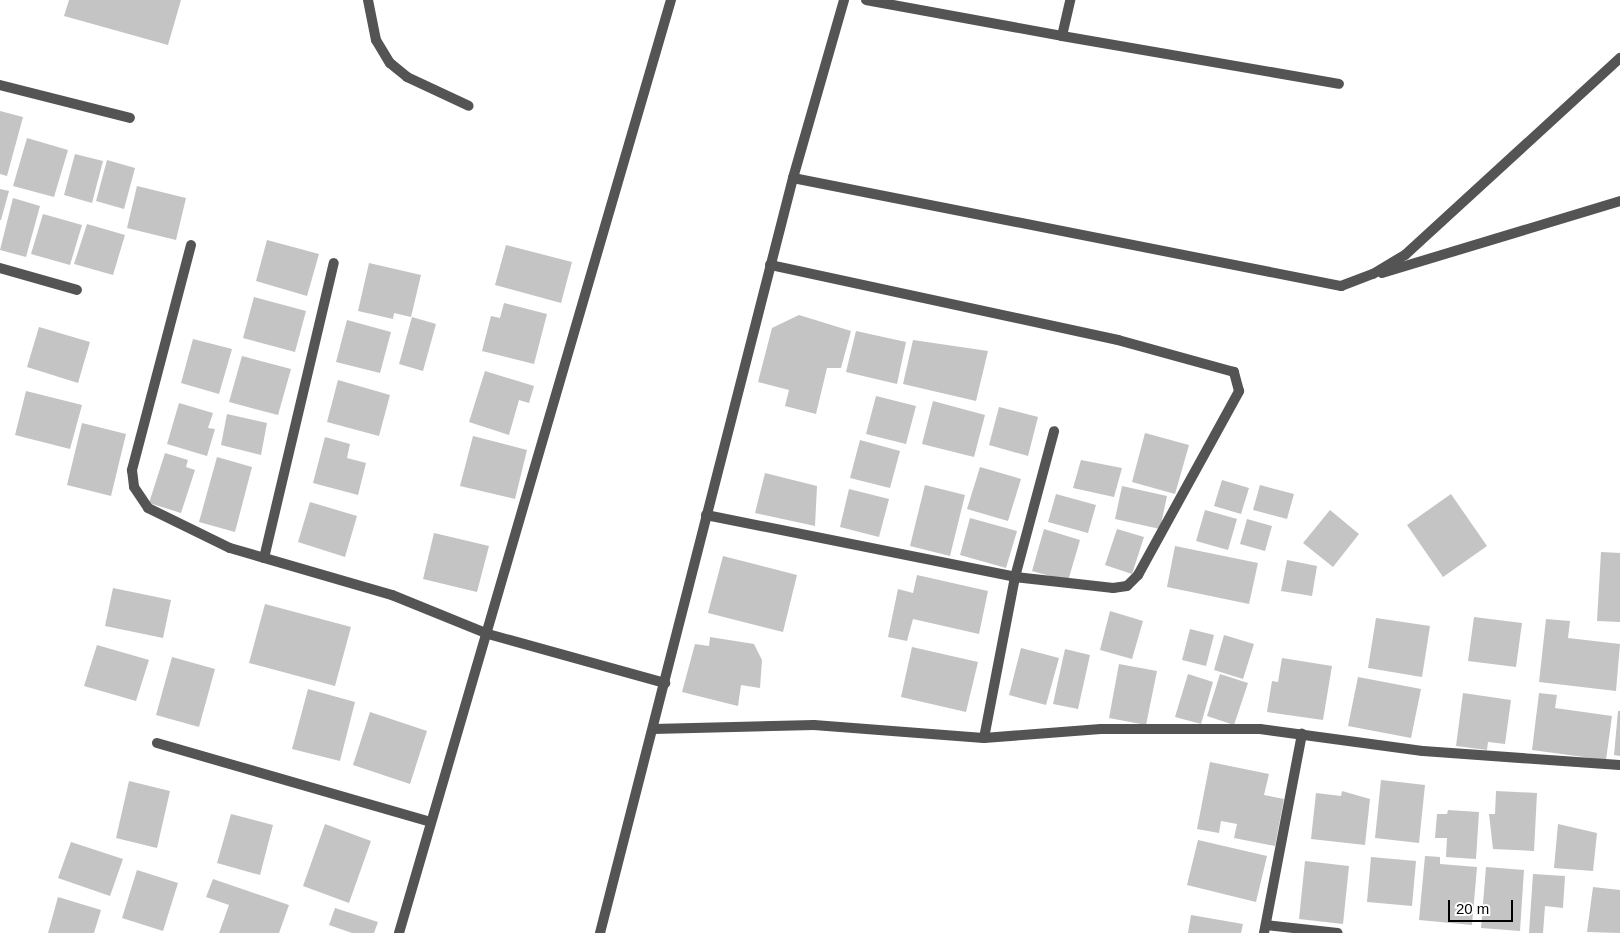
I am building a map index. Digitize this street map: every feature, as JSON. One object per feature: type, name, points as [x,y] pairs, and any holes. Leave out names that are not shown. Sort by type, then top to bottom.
[{"type":"street","points":[[368,0],[376,40],[390,63],[415,81],[469,106]]},
{"type":"street","points":[[399,933],[488,634],[671,0]]},
{"type":"street","points":[[600,933],[666,683],[706,514],[770,265],[844,0]]},
{"type":"street","points":[[866,0],[1339,84]]},
{"type":"street","points":[[1062,36],[1070,0]]},
{"type":"street","points":[[1341,286],[1373,274],[1405,255],[1620,58]]},
{"type":"street","points":[[0,85],[130,118]]},
{"type":"street","points":[[793,178],[1341,286],[1620,201]]},
{"type":"street","points":[[191,245],[132,470],[134,487],[148,508],[177,524],[264,558],[392,595],[488,634],[666,683]]},
{"type":"street","points":[[264,558],[334,263]]},
{"type":"street","points":[[706,514],[1015,577],[1113,588],[1127,586],[1138,575],[1239,391],[1234,372],[976,307],[770,265]]},
{"type":"street","points":[[0,268],[77,290]]},
{"type":"street","points":[[984,738],[1015,577],[1054,431]]},
{"type":"street","points":[[653,729],[814,725],[984,738],[1101,729],[1260,729],[1423,751],[1620,765]]},
{"type":"street","points":[[1302,734],[1265,929],[1338,933]]},
{"type":"street","points":[[157,743],[431,822]]},
{"type":"building","points":[[69,0],[181,0],[168,45],[64,16]]},
{"type":"building","points":[[0,111],[23,117],[7,176],[0,174]]},
{"type":"building","points":[[27,138],[68,150],[54,197],[13,186]]},
{"type":"building","points":[[75,154],[103,161],[92,203],[64,195]]},
{"type":"building","points":[[107,160],[135,168],[124,209],[96,201]]},
{"type":"building","points":[[137,186],[186,198],[176,240],[127,228]]},
{"type":"building","points":[[0,189],[9,191],[1,220],[0,220]]},
{"type":"building","points":[[13,198],[40,206],[26,257],[0,250]]},
{"type":"building","points":[[43,214],[82,225],[70,265],[31,254]]},
{"type":"building","points":[[87,224],[125,235],[113,275],[74,264]]},
{"type":"building","points":[[267,240],[319,254],[307,296],[256,281]]},
{"type":"building","points":[[506,245],[572,262],[561,303],[495,285]]},
{"type":"building","points":[[369,263],[421,275],[411,317],[394,313],[393,319],[358,311]]},
{"type":"building","points":[[254,297],[306,311],[295,352],[243,338]]},
{"type":"building","points":[[504,303],[547,314],[534,364],[482,351],[491,316],[500,318]]},
{"type":"building","points":[[799,315],[851,331],[841,368],[827,368],[816,414],[785,406],[789,390],[758,382],[772,328]]},
{"type":"building","points":[[412,317],[436,324],[423,371],[399,364]]},
{"type":"building","points":[[347,320],[391,332],[380,373],[336,362]]},
{"type":"building","points":[[39,327],[90,342],[78,383],[27,367]]},
{"type":"building","points":[[856,331],[906,342],[897,384],[846,372]]},
{"type":"building","points":[[193,339],[232,349],[219,394],[181,383]]},
{"type":"building","points":[[913,340],[988,351],[976,401],[903,384]]},
{"type":"building","points":[[242,356],[291,369],[278,415],[229,402]]},
{"type":"building","points":[[485,371],[534,386],[529,403],[519,400],[509,435],[469,422]]},
{"type":"building","points":[[338,380],[390,395],[379,436],[327,422]]},
{"type":"building","points":[[26,391],[82,405],[70,449],[15,435]]},
{"type":"building","points":[[876,396],[916,406],[906,444],[866,434]]},
{"type":"building","points":[[933,401],[985,415],[974,457],[922,444]]},
{"type":"building","points":[[179,403],[213,413],[208,428],[215,429],[207,456],[167,444]]},
{"type":"building","points":[[999,407],[1038,417],[1028,456],[989,445]]},
{"type":"building","points":[[227,414],[267,423],[261,455],[221,445]]},
{"type":"building","points":[[82,423],[126,434],[111,496],[67,485]]},
{"type":"building","points":[[1145,433],[1189,445],[1175,494],[1132,482]]},
{"type":"building","points":[[473,436],[527,450],[515,499],[460,486]]},
{"type":"building","points":[[325,437],[350,444],[347,458],[366,463],[358,495],[313,483]]},
{"type":"building","points":[[860,440],[900,451],[890,488],[850,478]]},
{"type":"building","points":[[165,453],[188,460],[186,467],[195,470],[181,513],[149,503]]},
{"type":"building","points":[[217,457],[252,467],[235,532],[199,522]]},
{"type":"building","points":[[1081,460],[1122,468],[1114,497],[1073,488]]},
{"type":"building","points":[[980,467],[1021,479],[1008,521],[967,509]]},
{"type":"building","points":[[765,473],[817,486],[815,526],[755,513]]},
{"type":"building","points":[[1222,480],[1249,488],[1241,514],[1214,506]]},
{"type":"building","points":[[925,485],[965,495],[950,556],[910,546]]},
{"type":"building","points":[[1260,485],[1294,494],[1287,519],[1253,510]]},
{"type":"building","points":[[1122,486],[1167,496],[1160,529],[1115,519]]},
{"type":"building","points":[[849,489],[889,499],[879,537],[840,527]]},
{"type":"building","points":[[1056,494],[1096,505],[1088,533],[1048,522]]},
{"type":"building","points":[[1451,494],[1487,546],[1443,577],[1407,525]]},
{"type":"building","points":[[310,502],[357,516],[345,557],[298,542]]},
{"type":"building","points":[[1205,510],[1237,519],[1228,550],[1196,541]]},
{"type":"building","points":[[1330,510],[1359,534],[1333,567],[1303,543]]},
{"type":"building","points":[[970,518],[1017,531],[1006,568],[960,555]]},
{"type":"building","points":[[1247,519],[1272,526],[1265,551],[1240,544]]},
{"type":"building","points":[[1044,529],[1080,540],[1068,581],[1032,571]]},
{"type":"building","points":[[1117,529],[1144,537],[1132,574],[1105,565]]},
{"type":"building","points":[[434,533],[489,546],[477,592],[423,579]]},
{"type":"building","points":[[1175,546],[1258,563],[1249,604],[1167,587]]},
{"type":"building","points":[[1601,552],[1620,553],[1620,622],[1597,621]]},
{"type":"building","points":[[723,556],[797,575],[783,632],[708,613]]},
{"type":"building","points":[[1287,560],[1317,566],[1312,596],[1281,591]]},
{"type":"building","points":[[917,575],[988,591],[979,634],[913,619],[907,641],[888,637],[898,589],[913,593]]},
{"type":"building","points":[[113,588],[171,600],[163,638],[105,626]]},
{"type":"building","points":[[265,604],[351,627],[335,686],[249,663]]},
{"type":"building","points":[[1110,611],[1143,621],[1132,659],[1100,650]]},
{"type":"building","points":[[1474,617],[1522,623],[1516,667],[1468,661]]},
{"type":"building","points":[[1376,618],[1430,626],[1422,677],[1368,668]]},
{"type":"building","points":[[1546,619],[1570,621],[1568,638],[1620,644],[1616,691],[1539,682]]},
{"type":"building","points":[[1190,629],[1214,635],[1206,666],[1182,660]]},
{"type":"building","points":[[1224,635],[1254,644],[1243,679],[1214,670]]},
{"type":"building","points":[[710,637],[754,644],[762,660],[760,688],[741,685],[738,706],[682,692],[695,644],[709,646]]},
{"type":"building","points":[[97,645],[149,660],[136,701],[84,686]]},
{"type":"building","points":[[912,647],[978,662],[966,712],[901,697]]},
{"type":"building","points":[[1021,648],[1059,658],[1046,705],[1009,695]]},
{"type":"building","points":[[1065,649],[1090,655],[1078,709],[1053,704]]},
{"type":"building","points":[[172,657],[215,669],[199,727],[156,715]]},
{"type":"building","points":[[1282,658],[1332,666],[1323,720],[1267,712],[1272,681],[1278,682]]},
{"type":"building","points":[[1119,664],[1157,671],[1146,725],[1109,718]]},
{"type":"building","points":[[1188,674],[1213,682],[1201,724],[1175,717]]},
{"type":"building","points":[[1220,674],[1248,683],[1234,725],[1207,716]]},
{"type":"building","points":[[1358,677],[1421,689],[1411,738],[1348,726]]},
{"type":"building","points":[[308,689],[355,702],[340,761],[292,749]]},
{"type":"building","points":[[1463,693],[1511,700],[1505,744],[1488,742],[1487,750],[1456,746]]},
{"type":"building","points":[[1539,693],[1557,695],[1555,708],[1612,716],[1606,760],[1532,750]]},
{"type":"building","points":[[1618,711],[1620,711],[1620,756],[1614,755]]},
{"type":"building","points":[[370,712],[427,731],[410,784],[353,765]]},
{"type":"building","points":[[1210,762],[1269,774],[1264,795],[1284,799],[1275,846],[1234,838],[1237,824],[1221,821],[1219,833],[1197,829]]},
{"type":"building","points":[[1381,780],[1425,785],[1419,843],[1375,838]]},
{"type":"building","points":[[129,781],[170,791],[157,848],[116,838]]},
{"type":"building","points":[[1342,791],[1370,799],[1365,845],[1311,839],[1316,793],[1341,796]]},
{"type":"building","points":[[1496,791],[1537,793],[1534,851],[1493,849],[1489,814],[1495,814]]},
{"type":"building","points":[[1448,810],[1479,812],[1476,859],[1446,857],[1447,838],[1435,838],[1437,814],[1447,814]]},
{"type":"building","points":[[231,814],[273,825],[260,875],[217,863]]},
{"type":"building","points":[[325,824],[371,841],[349,903],[303,886]]},
{"type":"building","points":[[1558,824],[1597,833],[1593,871],[1554,868]]},
{"type":"building","points":[[1198,840],[1267,856],[1256,902],[1187,885]]},
{"type":"building","points":[[71,842],[123,859],[110,896],[58,878]]},
{"type":"building","points":[[1425,856],[1440,857],[1440,864],[1477,867],[1472,925],[1419,920]]},
{"type":"building","points":[[1371,857],[1416,861],[1412,906],[1367,902]]},
{"type":"building","points":[[1305,861],[1349,866],[1343,924],[1299,919]]},
{"type":"building","points":[[1486,867],[1524,870],[1520,931],[1481,928]]},
{"type":"building","points":[[137,870],[178,883],[163,931],[122,918]]},
{"type":"building","points":[[1533,874],[1565,876],[1563,908],[1545,906],[1543,933],[1529,933]]},
{"type":"building","points":[[213,879],[289,905],[279,933],[219,933],[229,905],[206,897]]},
{"type":"building","points":[[1593,887],[1620,890],[1620,933],[1587,932]]},
{"type":"building","points":[[58,897],[101,910],[94,933],[48,933]]},
{"type":"building","points":[[335,908],[378,922],[374,933],[352,933],[329,925]]},
{"type":"building","points":[[1191,915],[1243,924],[1241,933],[1188,933]]}]
